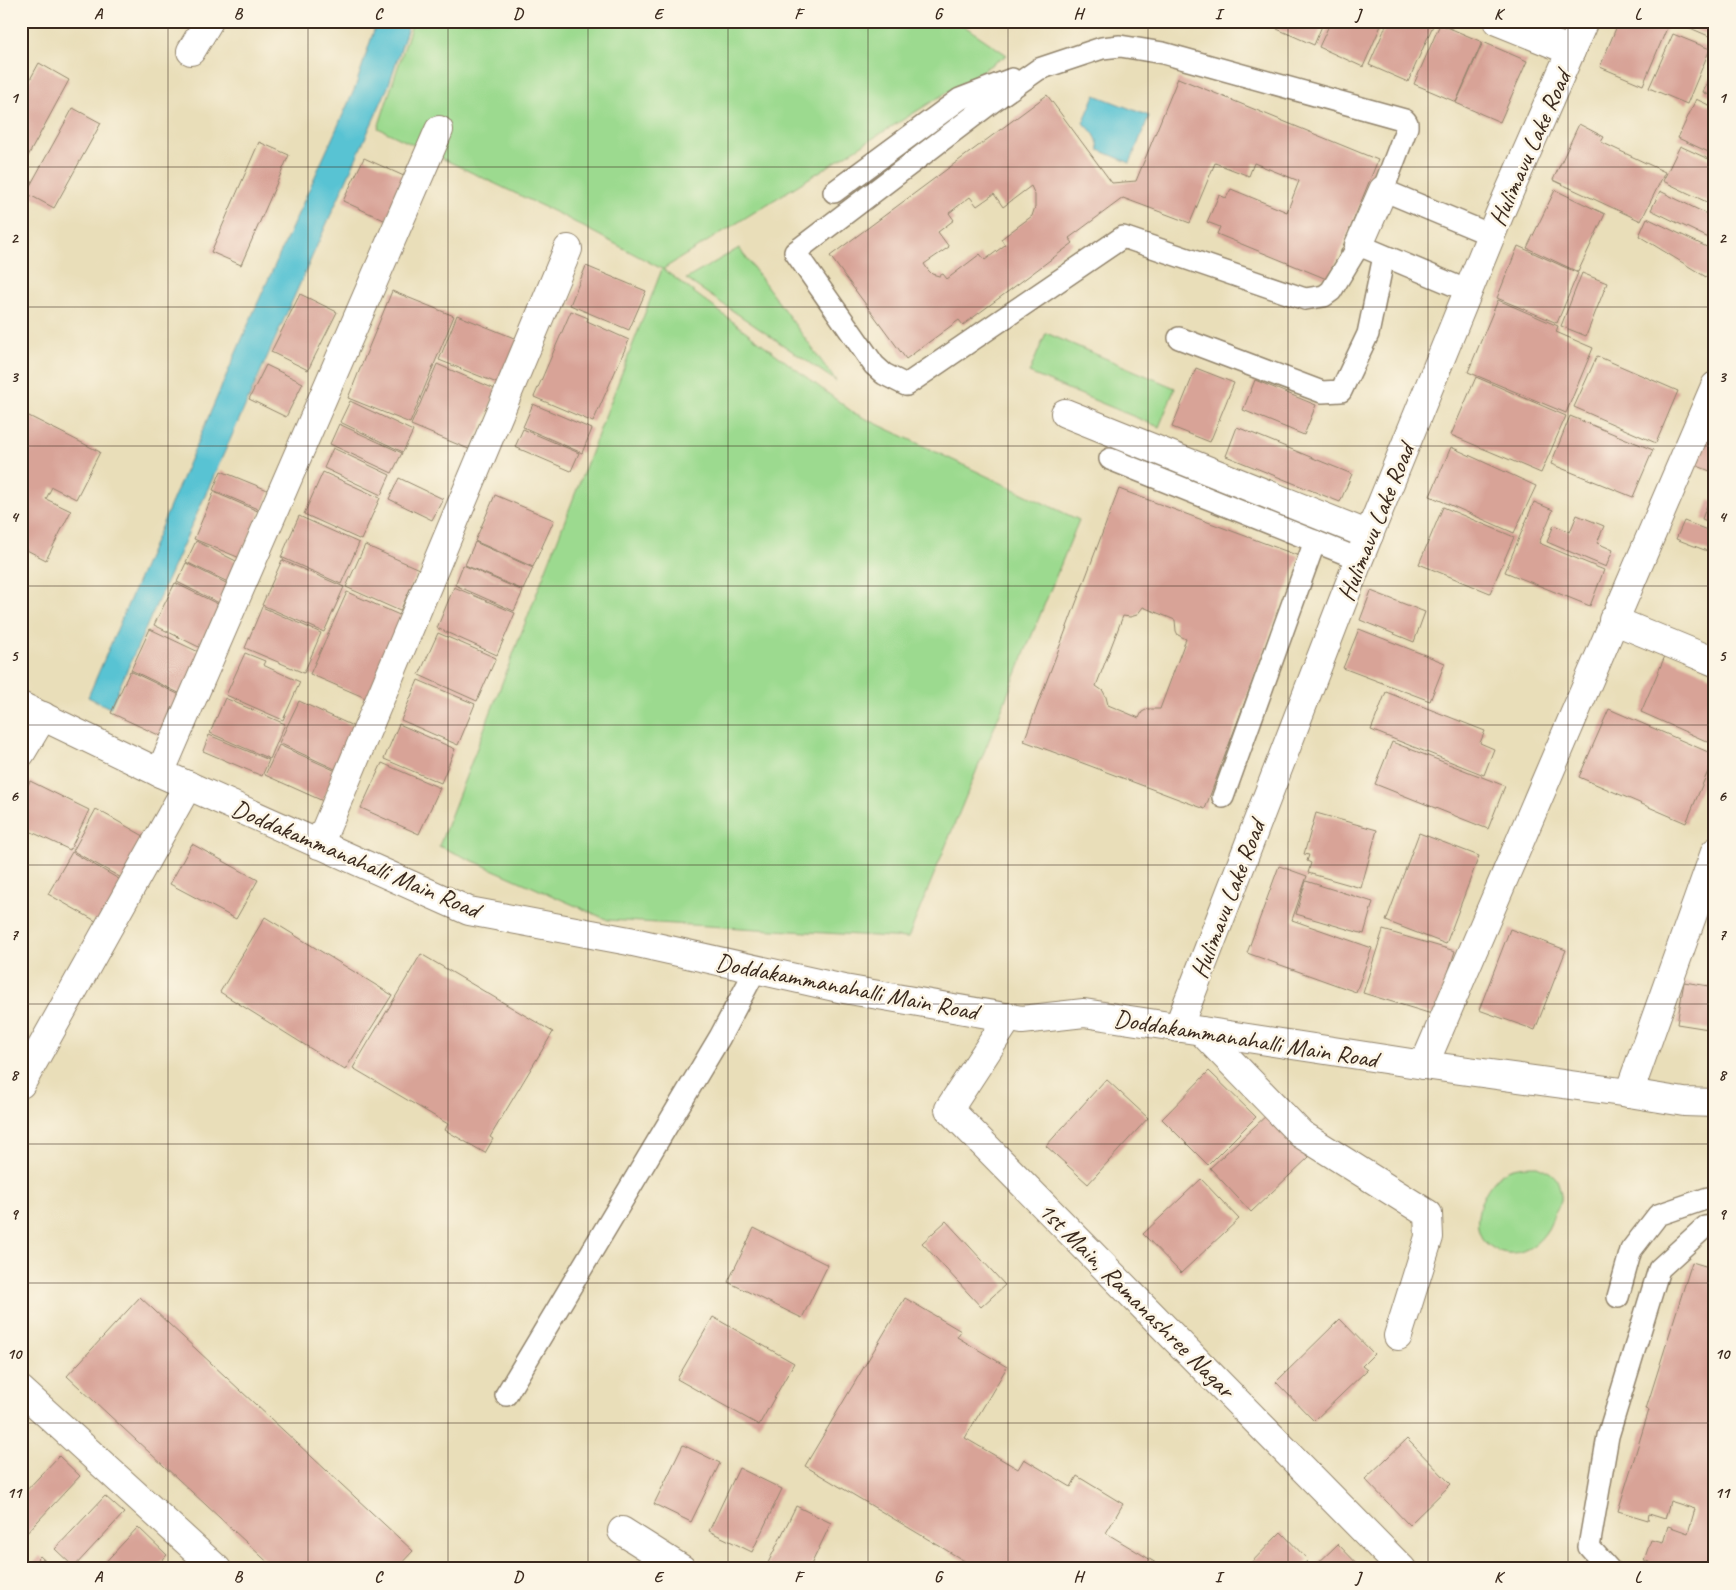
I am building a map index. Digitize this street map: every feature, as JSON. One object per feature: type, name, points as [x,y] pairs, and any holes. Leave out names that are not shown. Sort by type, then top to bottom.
[{"type":"street","points":[[191,51],[209,21]]},
{"type":"street","points":[[1497,21],[1571,52]]},
{"type":"street","name":"Hulimavu Lake Road","points":[[1189,1029],[1364,547],[1491,234],[1584,21]]},
{"type":"street","points":[[160,773],[439,130]]},
{"type":"street","points":[[1359,245],[1383,190]]},
{"type":"street","points":[[319,845],[568,249]]},
{"type":"street","points":[[1424,1065],[1613,620],[1715,386]]},
{"type":"street","points":[[1065,413],[1364,547]]},
{"type":"street","points":[[1613,620],[1715,662]]},
{"type":"street","points":[[21,753],[32,711]]},
{"type":"street","name":"Doddakammanahalli Main Road","points":[[32,711],[160,773],[469,911],[629,941],[844,989],[1022,1020],[1084,1012],[1424,1065],[1684,1102],[1715,1102]]},
{"type":"street","points":[[21,1084],[188,785]]},
{"type":"street","points":[[1629,1093],[1715,852]]},
{"type":"street","name":"1st Main, Ramanashree Nagar","points":[[1009,1017],[949,1108],[1402,1569]]},
{"type":"street","points":[[1189,1029],[1302,1134],[1428,1214],[1429,1237],[1398,1336]]},
{"type":"street","points":[[21,1390],[217,1569]]},
{"type":"street","points":[[622,1531],[682,1569]]},
{"type":"lane","points":[[834,192],[960,99],[1039,69],[1102,48],[1120,46],[1163,53],[1402,119],[1407,123],[1407,127],[1383,190],[1491,234]]},
{"type":"lane","points":[[1039,69],[992,102],[795,252],[874,365],[884,374],[906,385],[1123,237],[1305,299],[1324,296],[1331,291],[1359,245],[1468,291]]},
{"type":"lane","points":[[1179,338],[1322,392],[1341,391],[1368,334],[1384,256]]},
{"type":"lane","points":[[1110,459],[1315,541],[1364,547]]},
{"type":"lane","points":[[1223,797],[1315,541]]},
{"type":"lane","points":[[506,1395],[720,1037],[756,969]]},
{"type":"lane","points":[[1618,1297],[1631,1250],[1658,1215],[1708,1198],[1715,1202]]},
{"type":"lane","points":[[1609,1569],[1589,1546],[1608,1436],[1659,1269],[1705,1227],[1715,1226]]},
{"type":"green space","points":[[413,21],[957,21],[1007,55],[663,269],[854,413],[1079,520],[908,938],[608,920],[439,846],[662,269],[563,216],[378,128]]},
{"type":"green space","points":[[739,248],[836,381],[686,279]]},
{"type":"green space","points":[[1046,333],[1175,388],[1159,427],[1029,373]]},
{"type":"green space","points":[[1537,1166],[1550,1172],[1556,1178],[1561,1192],[1560,1202],[1549,1227],[1535,1244],[1520,1252],[1502,1252],[1493,1248],[1485,1242],[1480,1234],[1478,1225],[1478,1215],[1485,1194],[1490,1185],[1504,1172],[1516,1167]]},
{"type":"water","points":[[377,21],[410,21],[388,87],[110,708],[88,697],[254,311],[355,88]]},
{"type":"water","points":[[1095,95],[1149,116],[1130,163],[1099,150],[1094,135],[1083,123]]},
{"type":"building","points":[[1280,21],[1324,21],[1314,45],[1277,29]]},
{"type":"building","points":[[1331,21],[1383,21],[1363,67],[1319,47]]},
{"type":"building","points":[[1388,21],[1435,21],[1408,82],[1369,65]]},
{"type":"building","points":[[1619,21],[1651,21],[1667,28],[1643,85],[1600,67]]},
{"type":"building","points":[[1674,21],[1715,21],[1715,28],[1711,37]]},
{"type":"building","points":[[1440,24],[1482,42],[1456,102],[1414,84]]},
{"type":"building","points":[[1673,34],[1710,49],[1687,104],[1649,88]]},
{"type":"building","points":[[1483,42],[1527,61],[1500,122],[1456,103]]},
{"type":"building","points":[[39,63],[69,80],[21,169],[21,96]]},
{"type":"building","points":[[1715,68],[1715,98],[1703,92]]},
{"type":"building","points":[[1178,78],[1378,160],[1329,280],[1217,234],[1220,227],[1207,222],[1219,195],[1226,198],[1231,189],[1287,212],[1299,181],[1254,163],[1249,176],[1215,163],[1190,223],[1123,198],[1069,238],[1073,243],[963,325],[959,320],[906,359],[830,256],[1047,95],[1112,183],[1136,181]],"holes":[[[1031,186],[1035,195],[1035,207],[1032,216],[1001,239],[1005,245],[985,260],[980,254],[947,279],[943,274],[939,276],[932,274],[924,264],[949,247],[938,232],[954,220],[949,213],[970,197],[977,206],[994,194],[1003,207]]]},
{"type":"building","points":[[1696,99],[1715,108],[1715,155],[1678,138]]},
{"type":"building","points":[[73,108],[101,123],[54,208],[26,193]]},
{"type":"building","points":[[1579,124],[1604,137],[1601,142],[1665,172],[1641,221],[1553,180]]},
{"type":"building","points":[[259,142],[289,155],[241,265],[211,252]]},
{"type":"building","points":[[1680,146],[1715,162],[1715,206],[1663,181]]},
{"type":"building","points":[[364,158],[406,177],[386,221],[343,201]]},
{"type":"building","points":[[1555,190],[1605,214],[1578,272],[1527,248]]},
{"type":"building","points":[[1660,191],[1715,218],[1715,241],[1651,210]]},
{"type":"building","points":[[1647,218],[1715,251],[1715,259],[1706,277],[1639,236]]},
{"type":"building","points":[[1518,246],[1578,273],[1557,323],[1497,298]]},
{"type":"building","points":[[586,266],[646,291],[629,330],[570,305]]},
{"type":"building","points":[[1582,273],[1607,283],[1586,336],[1561,326]]},
{"type":"building","points":[[392,291],[454,316],[410,423],[348,398]]},
{"type":"building","points":[[300,294],[337,312],[308,370],[271,352]]},
{"type":"building","points":[[1498,300],[1558,326],[1556,332],[1593,348],[1566,413],[1468,372]]},
{"type":"building","points":[[571,311],[588,318],[587,321],[629,340],[593,422],[534,397]]},
{"type":"building","points":[[457,315],[519,340],[502,385],[439,360]]},
{"type":"building","points":[[1597,356],[1678,391],[1656,443],[1574,407]]},
{"type":"building","points":[[437,364],[497,390],[471,450],[411,425]]},
{"type":"building","points":[[266,365],[303,383],[286,417],[249,399]]},
{"type":"building","points":[[1196,368],[1234,383],[1210,442],[1172,427]]},
{"type":"building","points":[[1476,377],[1566,416],[1541,473],[1451,435]]},
{"type":"building","points":[[1255,380],[1316,405],[1304,435],[1243,410]]},
{"type":"building","points":[[350,401],[413,431],[403,452],[340,422]]},
{"type":"building","points":[[533,404],[592,429],[582,453],[523,427]]},
{"type":"building","points":[[21,412],[100,452],[76,499],[52,487],[46,499],[71,511],[46,560],[21,547]]},
{"type":"building","points":[[1715,412],[1715,473],[1695,465]]},
{"type":"building","points":[[1570,416],[1653,450],[1633,497],[1551,464]]},
{"type":"building","points":[[339,424],[402,453],[392,473],[330,444]]},
{"type":"building","points":[[1237,427],[1352,474],[1340,502],[1226,456]]},
{"type":"building","points":[[523,429],[579,453],[571,471],[515,447]]},
{"type":"building","points":[[1451,447],[1536,486],[1514,533],[1430,496]]},
{"type":"building","points":[[333,448],[390,475],[381,495],[324,468]]},
{"type":"building","points":[[221,471],[270,491],[262,511],[213,490]]},
{"type":"building","points":[[323,472],[380,498],[361,540],[304,514]]},
{"type":"building","points":[[399,478],[443,499],[432,520],[389,499]]},
{"type":"building","points":[[1119,489],[1299,556],[1205,809],[1024,741]],"holes":[[[1143,607],[1175,620],[1178,635],[1186,639],[1160,709],[1148,709],[1142,712],[1139,718],[1108,705],[1103,691],[1096,686],[1123,616],[1137,615]]]},
{"type":"building","points":[[214,492],[260,512],[240,558],[194,539]]},
{"type":"building","points":[[495,495],[554,520],[533,567],[475,541]]},
{"type":"building","points":[[1709,500],[1715,502],[1715,524],[1702,519]]},
{"type":"building","points":[[1534,502],[1553,510],[1539,543],[1604,570],[1590,606],[1505,572]]},
{"type":"building","points":[[1443,507],[1514,537],[1490,593],[1419,564]]},
{"type":"building","points":[[1577,515],[1604,526],[1597,543],[1613,550],[1606,567],[1547,542],[1554,525],[1570,532]]},
{"type":"building","points":[[299,516],[359,543],[341,584],[281,557]]},
{"type":"building","points":[[1684,521],[1715,533],[1715,554],[1676,539]]},
{"type":"building","points":[[196,541],[240,563],[230,583],[186,562]]},
{"type":"building","points":[[475,542],[533,568],[523,590],[465,565]]},
{"type":"building","points":[[365,545],[419,569],[400,611],[346,587]]},
{"type":"building","points":[[282,560],[344,587],[324,632],[262,605]]},
{"type":"building","points":[[186,563],[230,585],[221,604],[177,582]]},
{"type":"building","points":[[463,565],[523,591],[514,611],[455,585]]},
{"type":"building","points":[[175,583],[224,607],[203,649],[154,625]]},
{"type":"building","points":[[454,587],[515,613],[497,655],[437,628]]},
{"type":"building","points":[[1371,591],[1425,612],[1414,642],[1360,620]]},
{"type":"building","points":[[347,592],[404,617],[368,699],[310,674]]},
{"type":"building","points":[[262,607],[321,633],[304,673],[245,648]]},
{"type":"building","points":[[150,629],[205,655],[185,696],[131,670]]},
{"type":"building","points":[[1359,629],[1445,663],[1430,701],[1343,668]]},
{"type":"building","points":[[438,633],[496,658],[477,701],[419,675]]},
{"type":"building","points":[[245,653],[265,661],[263,665],[300,682],[283,720],[226,695]]},
{"type":"building","points":[[1665,656],[1715,678],[1715,745],[1641,712]]},
{"type":"building","points":[[130,671],[184,697],[165,738],[111,713]]},
{"type":"building","points":[[418,680],[475,704],[458,745],[401,720]]},
{"type":"building","points":[[1386,692],[1485,731],[1480,743],[1494,749],[1484,775],[1371,730]]},
{"type":"building","points":[[225,698],[285,724],[270,759],[210,733]]},
{"type":"building","points":[[299,701],[355,727],[335,769],[279,743]]},
{"type":"building","points":[[1609,709],[1715,755],[1686,823],[1579,777]]},
{"type":"building","points":[[399,724],[455,749],[441,783],[384,759]]},
{"type":"building","points":[[209,735],[269,760],[262,776],[203,751]]},
{"type":"building","points":[[1392,742],[1505,786],[1488,829],[1375,784]]},
{"type":"building","points":[[279,745],[336,771],[323,801],[265,775]]},
{"type":"building","points":[[382,763],[440,788],[419,834],[361,808]]},
{"type":"building","points":[[30,781],[89,810],[70,850],[21,827],[21,798]]},
{"type":"building","points":[[96,809],[149,839],[125,880],[73,851]]},
{"type":"building","points":[[1316,813],[1377,830],[1361,888],[1308,873],[1311,863],[1307,861],[1309,855],[1304,854]]},
{"type":"building","points":[[1419,833],[1479,856],[1446,944],[1386,921]]},
{"type":"building","points":[[192,844],[258,880],[236,919],[170,884]]},
{"type":"building","points":[[72,852],[124,882],[101,924],[48,894]]},
{"type":"building","points":[[1279,866],[1307,876],[1292,920],[1372,948],[1356,992],[1247,953]]},
{"type":"building","points":[[1306,881],[1373,902],[1364,934],[1296,914]]},
{"type":"building","points":[[265,917],[392,995],[345,1070],[220,992]]},
{"type":"building","points":[[1510,929],[1566,950],[1535,1030],[1479,1010]]},
{"type":"building","points":[[1383,930],[1455,951],[1435,1015],[1363,993]]},
{"type":"building","points":[[421,954],[553,1032],[490,1137],[493,1139],[485,1153],[445,1130],[448,1124],[353,1068]]},
{"type":"building","points":[[1684,982],[1715,987],[1715,1030],[1677,1024]]},
{"type":"building","points":[[1209,1071],[1256,1117],[1208,1165],[1162,1119]]},
{"type":"building","points":[[1106,1079],[1148,1118],[1088,1184],[1046,1146]]},
{"type":"building","points":[[1269,1113],[1309,1157],[1251,1212],[1210,1168]]},
{"type":"building","points":[[1201,1179],[1239,1219],[1181,1273],[1143,1234]]},
{"type":"building","points":[[946,1221],[1005,1285],[981,1307],[922,1243]]},
{"type":"building","points":[[754,1228],[828,1265],[802,1318],[728,1282]]},
{"type":"building","points":[[1692,1262],[1715,1269],[1715,1569],[1649,1569],[1651,1563],[1644,1560],[1651,1540],[1663,1543],[1668,1526],[1688,1533],[1695,1509],[1670,1501],[1665,1519],[1649,1514],[1648,1520],[1618,1511],[1649,1410],[1646,1409]]},
{"type":"building","points":[[140,1297],[413,1551],[396,1569],[275,1569],[67,1376]]},
{"type":"building","points":[[905,1298],[961,1331],[957,1337],[1007,1367],[965,1438],[1018,1469],[1024,1459],[1071,1487],[1077,1476],[1123,1504],[1106,1533],[1166,1569],[978,1569],[805,1466]]},
{"type":"building","points":[[713,1317],[794,1363],[759,1425],[677,1379]]},
{"type":"building","points":[[1340,1319],[1374,1354],[1362,1366],[1367,1370],[1314,1421],[1276,1382]]},
{"type":"building","points":[[1407,1439],[1451,1484],[1409,1525],[1365,1479]]},
{"type":"building","points":[[683,1445],[720,1463],[691,1522],[654,1504]]},
{"type":"building","points":[[59,1456],[80,1476],[23,1537],[21,1535],[21,1496]]},
{"type":"building","points":[[739,1468],[782,1489],[752,1552],[709,1531]]},
{"type":"building","points":[[105,1496],[124,1513],[74,1567],[55,1549]]},
{"type":"building","points":[[796,1506],[831,1523],[809,1569],[775,1569],[767,1565]]},
{"type":"building","points":[[138,1527],[167,1555],[154,1569],[99,1569]]},
{"type":"building","points":[[1281,1532],[1308,1560],[1299,1569],[1245,1569]]},
{"type":"building","points":[[1338,1544],[1362,1569],[1312,1569]]},
{"type":"building","points":[[40,1556],[54,1569],[28,1569]]}]
